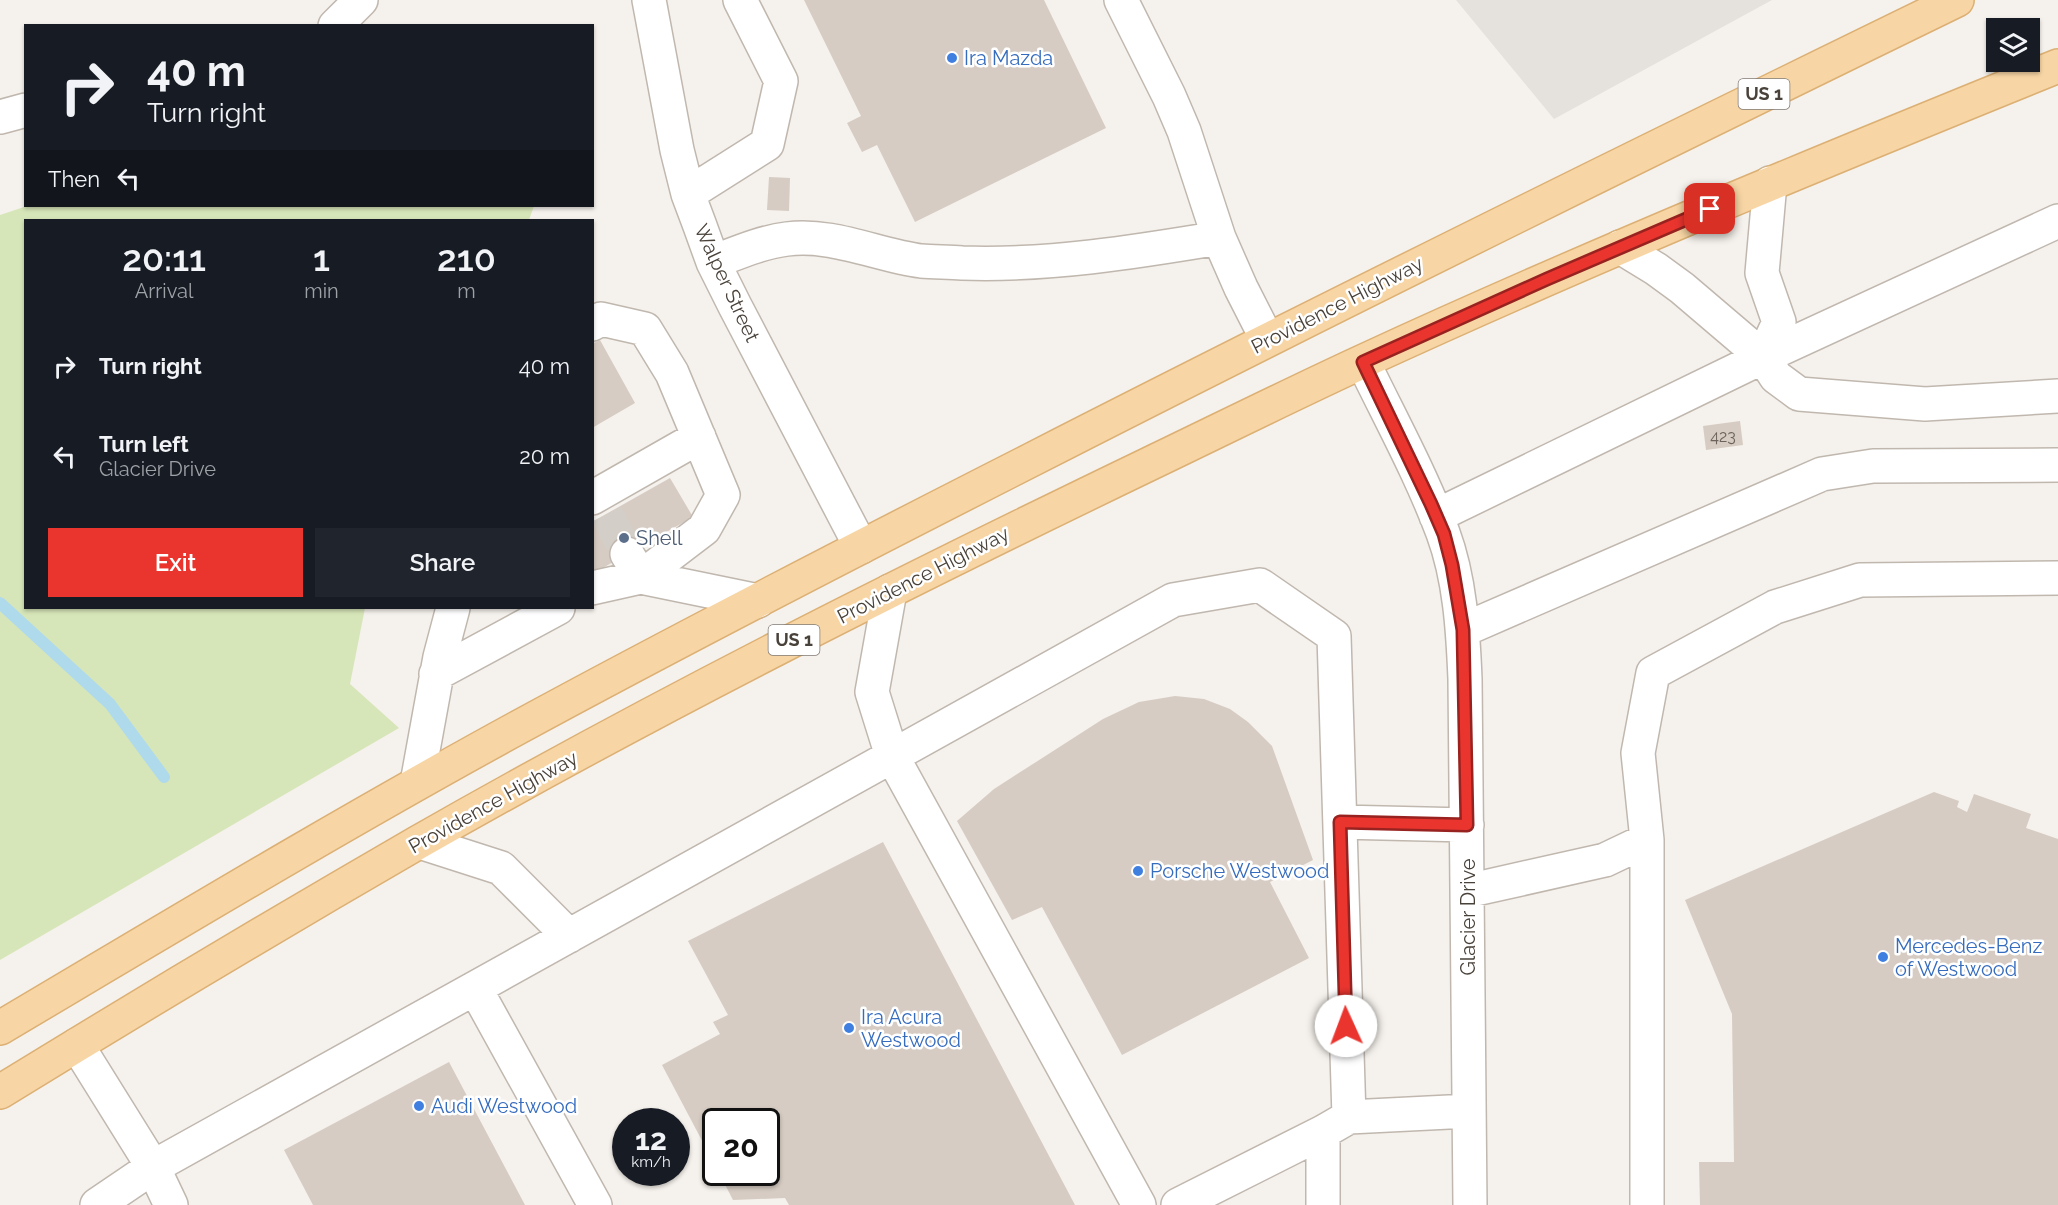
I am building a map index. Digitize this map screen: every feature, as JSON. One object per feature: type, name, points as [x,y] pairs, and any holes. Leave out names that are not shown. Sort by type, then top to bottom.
[{"type":"main road","name":"Providence Highway","points":[[0,1028],[272,866],[417,783],[758,601],[1267,339],[1957,0]]},
{"type":"main road","name":"US 1","points":[[1620,247],[1770,183],[2058,66]]},
{"type":"main road","name":"Providence Highway","points":[[0,1092],[210,964],[420,842],[639,722],[890,591],[1363,362],[1620,247]]},
{"type":"street","points":[[337,24],[361,0]]},
{"type":"street","name":"Walper Street","points":[[649,0],[677,150],[688,194],[713,262],[861,547]]},
{"type":"street","points":[[688,194],[768,144],[781,81],[740,0]]},
{"type":"street","points":[[1121,0],[1169,96],[1184,131],[1219,238],[1267,339]]},
{"type":"street","points":[[0,117],[24,111]]},
{"type":"street","points":[[1763,357],[1779,322],[1762,273],[1770,183]]},
{"type":"street","points":[[1436,516],[1763,357],[2058,221]]},
{"type":"street","points":[[713,262],[788,239],[823,240],[921,261],[964,263],[1027,262],[1219,238]]},
{"type":"street","points":[[1620,247],[1682,288],[1763,357],[1776,377],[1799,394],[1925,404],[2058,396]]},
{"type":"street","points":[[594,323],[601,319],[645,328],[672,373],[723,495],[704,530],[594,586]]},
{"type":"street","name":"Glacier Drive","points":[[1363,362],[1444,534],[1452,565],[1463,630],[1470,1205]]},
{"type":"street","points":[[599,502],[699,437]]},
{"type":"street","points":[[1463,630],[1822,474],[1873,466],[2058,465]]},
{"type":"street","points":[[634,566],[758,601]]},
{"type":"street","points":[[1647,1205],[1647,840],[1638,753],[1653,673],[1775,607],[1860,580],[2058,578]]},
{"type":"street","points":[[97,1205],[153,1167],[1173,600],[1260,585],[1334,636],[1340,822],[1336,1125],[1323,1205]]},
{"type":"street","points":[[890,591],[872,692],[892,756],[1139,1205]]},
{"type":"street","points":[[417,783],[436,674],[453,609]]},
{"type":"street","points":[[436,674],[553,609]]},
{"type":"street","points":[[1340,822],[1467,825]]},
{"type":"street","points":[[1467,891],[1605,860],[1647,840]]},
{"type":"street","points":[[420,842],[501,868],[569,936]]},
{"type":"street","points":[[475,988],[595,1205]]},
{"type":"street","points":[[77,1045],[153,1167],[171,1205]]},
{"type":"street","points":[[1178,1205],[1336,1125],[1469,1111]]},
{"type":"shaded area","points":[[1456,0],[1772,0],[1554,119]]},
{"type":"green space","points":[[24,207],[534,207],[529,219],[24,219],[24,609],[365,609],[350,684],[399,728],[0,960],[0,215]]},
{"type":"building","name":"Ira Mazda","points":[[804,0],[1044,0],[1106,128],[915,222],[877,145],[862,152],[847,123],[861,116]]},
{"type":"building","points":[[769,177],[790,178],[789,211],[767,210]]},
{"type":"building","points":[[600,340],[635,403],[594,427],[594,343]]},
{"type":"building","points":[[1740,421],[1743,445],[1706,450],[1703,426]]},
{"type":"building","name":"Shell","points":[[670,478],[693,517],[594,573],[594,521]]},
{"type":"building","name":"Porsche Westwood","points":[[1175,696],[1204,699],[1230,709],[1248,722],[1272,746],[1313,860],[1270,882],[1309,958],[1122,1055],[1042,907],[1012,920],[957,821],[994,789],[1103,719],[1139,702]]},
{"type":"building","name":"Mercedes-Benz of Westwood","points":[[1934,792],[1959,801],[1957,807],[1967,812],[1974,794],[2031,814],[2026,828],[2058,839],[2058,1205],[1700,1205],[1699,1162],[1734,1162],[1732,1014],[1685,900]]},
{"type":"building","name":"Ira Acura Westwood","points":[[883,842],[1075,1205],[789,1205],[785,1198],[733,1200],[726,1186],[780,1186],[780,1108],[702,1108],[702,1141],[690,1118],[690,1108],[685,1108],[662,1065],[720,1034],[713,1022],[728,1015],[688,941]]},
{"type":"building","name":"Audi Westwood","points":[[449,1062],[525,1205],[313,1205],[284,1150]]},
{"type":"waterway","points":[[0,603],[110,704],[164,777]]},
{"type":"tunnel","points":[[607,514],[627,554]]},
{"type":"place","name":"Ira Mazda","points":[[952,58]]},
{"type":"place","name":"Shell","points":[[624,538]]},
{"type":"place","name":"Porsche Westwood","points":[[1138,871]]},
{"type":"place","name":"Mercedes-Benz of Westwood","points":[[1883,957]]},
{"type":"place","name":"Ira Acura Westwood","points":[[849,1028]]},
{"type":"place","name":"Audi Westwood","points":[[419,1106]]},
{"type":"route","points":[[1346,1026],[1340,822],[1467,825],[1463,630],[1452,565],[1444,534],[1431,504],[1363,362],[1710,209]]}]
